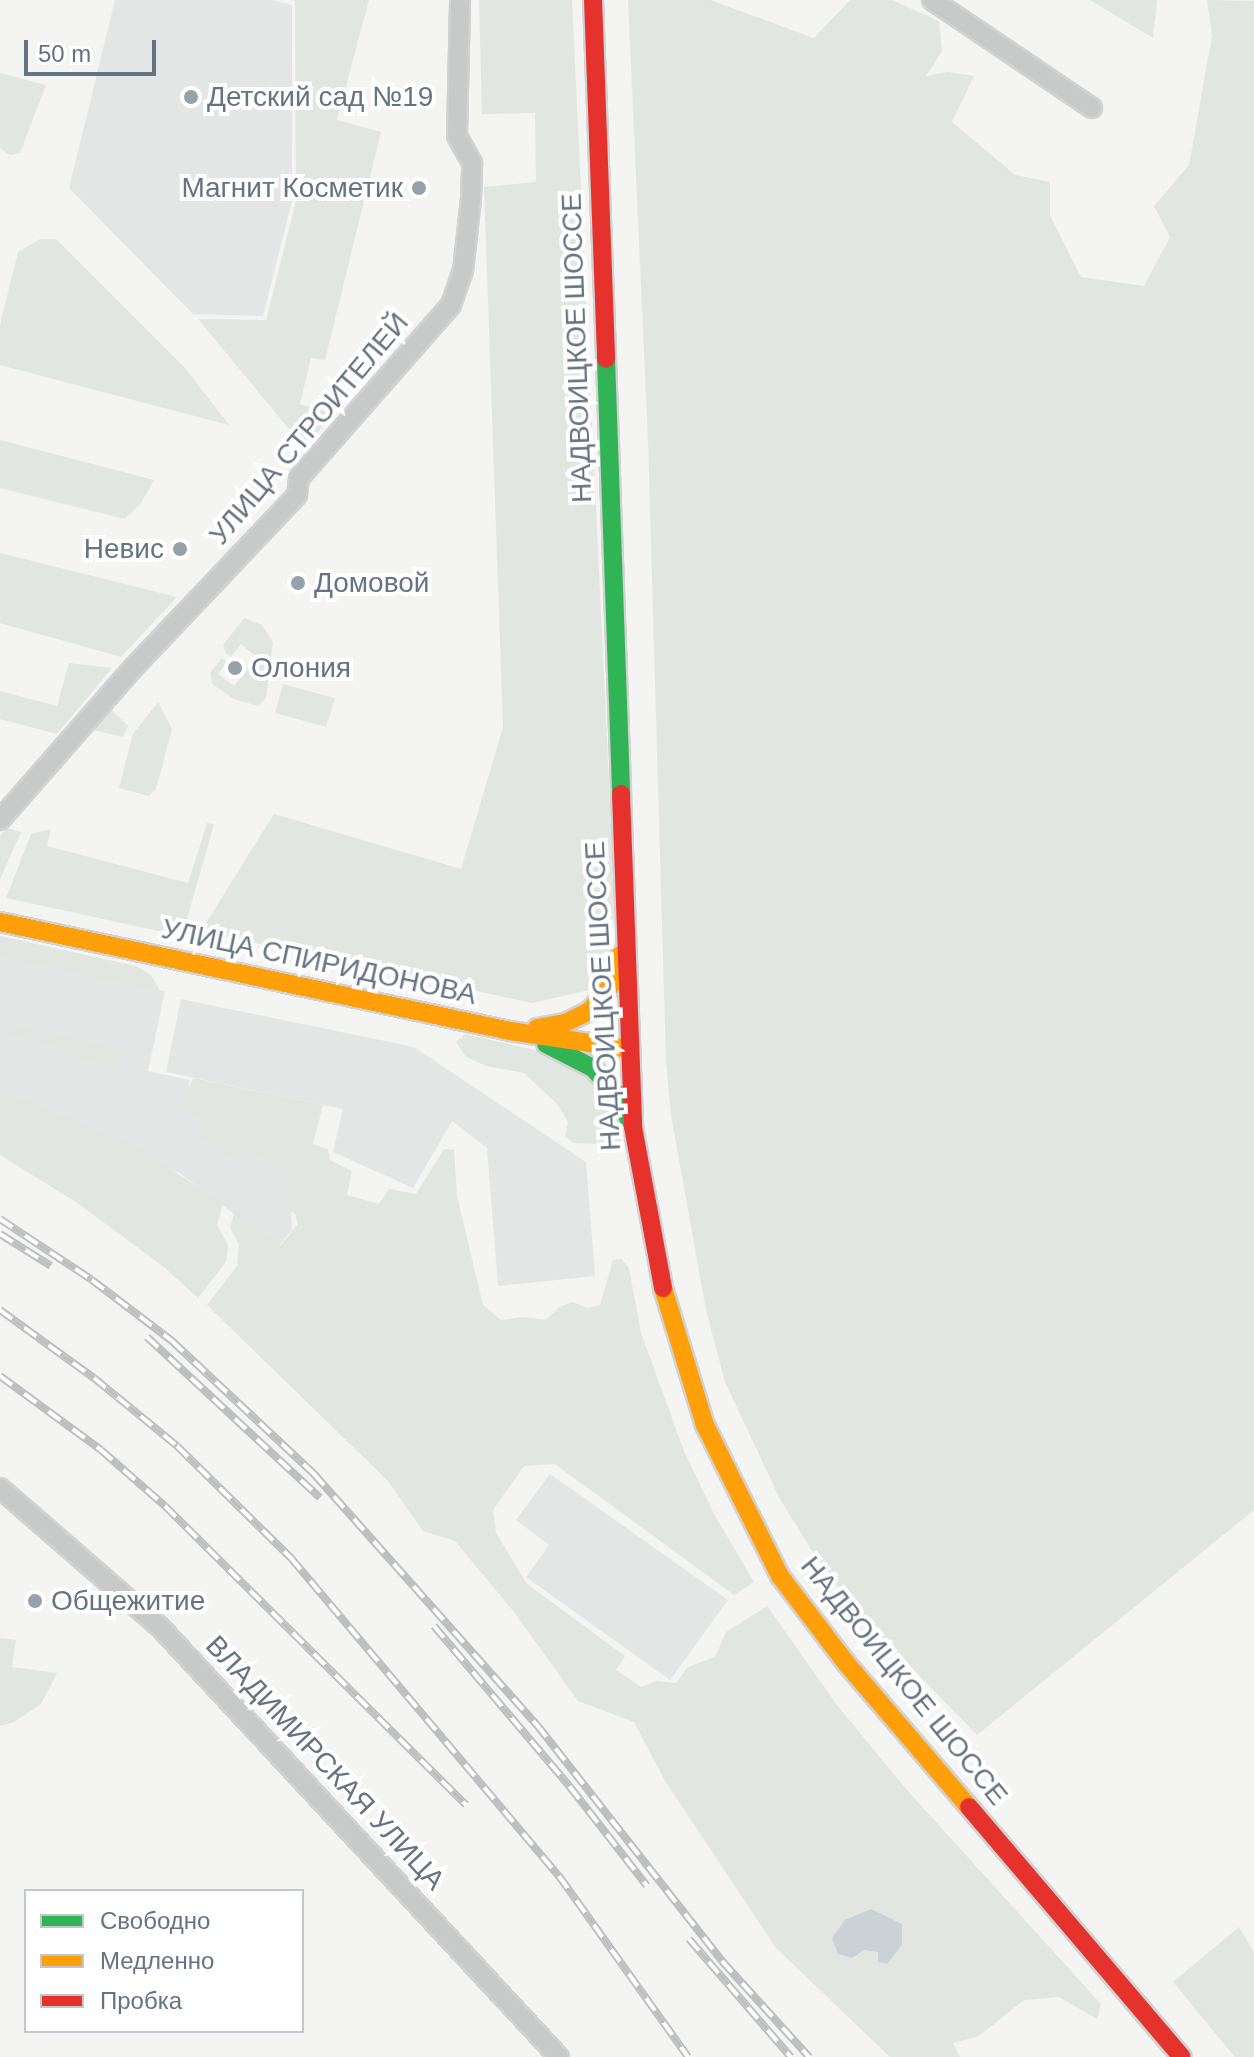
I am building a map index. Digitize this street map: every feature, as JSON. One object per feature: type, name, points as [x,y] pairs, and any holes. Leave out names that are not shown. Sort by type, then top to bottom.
[{"type":"main road","name":"НАДВОИЦКОЕ ШОССЕ","points":[[593,0],[633,1127],[666,1306],[705,1425],[780,1576],[846,1663],[1182,2057]]},
{"type":"main road","points":[[510,1031],[565,1023],[590,1011],[600,1001],[616,971],[625,916]]},
{"type":"main road","name":"УЛИЦА СПИРИДОНОВА","points":[[0,922],[510,1031],[629,1049]]},
{"type":"main road","points":[[510,1031],[554,1047],[593,1068],[618,1096],[633,1127]]},
{"type":"street","name":"УЛИЦА СТРОИТЕЛЕЙ","points":[[0,820],[134,667],[297,495],[299,478],[451,305],[463,271],[471,199],[472,163],[457,136],[460,0]]},
{"type":"street","points":[[932,0],[1092,108]]},
{"type":"street","name":"ВЛАДИМИРСКАЯ УЛИЦА","points":[[0,1488],[159,1626],[559,2057]]},
{"type":"shaded area","name":"Детский сад №19","points":[[115,0],[271,0],[292,5],[292,201],[263,316],[193,314],[69,188]]},
{"type":"shaded area","points":[[291,0],[369,0],[337,120],[381,132],[325,360],[311,358],[300,404],[329,412],[315,439],[304,440],[289,429],[198,319],[266,320],[296,201],[295,1]]},
{"type":"shaded area","points":[[479,0],[572,0],[615,909],[607,965],[594,989],[532,1003],[201,931],[274,814],[461,869],[503,727],[484,187],[536,182],[535,113],[482,114]]},
{"type":"shaded area","points":[[628,0],[710,0],[814,38],[850,0],[892,0],[939,21],[942,51],[926,76],[947,72],[974,76],[952,122],[1015,175],[1050,182],[1050,215],[1081,277],[1144,286],[1170,237],[1154,206],[1189,165],[1212,36],[1207,0],[1254,1],[1254,1510],[977,1735],[851,1605],[814,1554],[780,1499],[725,1382],[706,1310],[671,1115],[666,1061],[648,440]]},
{"type":"shaded area","points":[[1090,0],[1157,0],[1153,38]]},
{"type":"shaded area","points":[[0,73],[46,85],[20,153],[10,155],[0,148]]},
{"type":"shaded area","points":[[40,239],[56,239],[185,368],[229,425],[0,365],[0,325],[18,252]]},
{"type":"shaded area","points":[[0,440],[154,480],[141,503],[125,519],[0,488]]},
{"type":"shaded area","points":[[0,553],[177,597],[121,657],[0,623]]},
{"type":"shaded area","points":[[244,618],[262,625],[273,642],[266,698],[258,706],[234,699],[212,684],[210,673],[222,658],[227,662],[218,674],[234,686],[257,657],[241,644],[231,657],[223,645]]},
{"type":"shaded area","points":[[69,663],[112,668],[57,734],[0,719],[0,691],[57,706]]},
{"type":"shaded area","points":[[283,684],[335,698],[326,727],[275,713]]},
{"type":"shaded area","points":[[158,702],[172,729],[156,789],[149,796],[119,788],[133,734]]},
{"type":"shaded area","points":[[111,709],[128,726],[123,737],[93,730]]},
{"type":"shaded area","points":[[207,823],[214,824],[182,936],[6,898],[31,834],[51,829],[47,846],[188,883]]},
{"type":"shaded area","points":[[7,828],[21,832],[0,879],[0,836]]},
{"type":"shaded area","points":[[0,936],[136,966],[151,975],[161,992],[0,956]]},
{"type":"shaded area","points":[[0,955],[165,991],[148,1071],[190,1080],[184,1106],[289,1170],[292,1230],[278,1247],[181,1174],[0,1095]]},
{"type":"shaded area","points":[[181,999],[414,1047],[586,1162],[595,1276],[498,1286],[487,1148],[452,1121],[413,1188],[333,1152],[343,1109],[166,1072]]},
{"type":"shaded area","points":[[2,1022],[124,1051],[116,1079],[106,1064],[76,1056],[68,1049],[0,1033]]},
{"type":"shaded area","points":[[465,1034],[548,1053],[602,1088],[623,1134],[619,1145],[573,1143],[565,1136],[568,1122],[557,1104],[524,1073],[486,1066],[466,1057],[456,1042]]},
{"type":"shaded area","points":[[193,1078],[323,1105],[313,1144],[328,1149],[330,1160],[352,1171],[347,1195],[379,1204],[389,1189],[416,1194],[444,1149],[454,1150],[457,1196],[483,1305],[501,1320],[523,1317],[546,1320],[559,1307],[573,1302],[587,1308],[600,1305],[613,1260],[622,1259],[629,1268],[641,1333],[684,1451],[714,1514],[754,1582],[734,1595],[555,1464],[524,1466],[493,1510],[496,1533],[527,1584],[625,1656],[616,1670],[641,1687],[657,1681],[676,1683],[688,1667],[715,1657],[726,1632],[767,1606],[837,1705],[906,1789],[1101,2004],[1097,2019],[1059,1997],[1024,2000],[979,2036],[953,2043],[960,2057],[890,2057],[776,1948],[665,1781],[634,1722],[578,1701],[514,1612],[455,1541],[423,1531],[388,1481],[207,1305],[237,1266],[239,1244],[230,1228],[235,1210],[280,1246],[298,1224],[295,1214],[283,1205],[287,1172],[248,1151],[236,1163],[197,1134],[204,1122],[180,1107]]},
{"type":"shaded area","points":[[0,1094],[22,1099],[132,1144],[223,1203],[217,1225],[228,1245],[226,1262],[198,1298],[165,1268],[76,1202],[0,1155]]},
{"type":"shaded area","points":[[550,1474],[728,1600],[670,1680],[526,1577],[549,1545],[516,1520]]},
{"type":"shaded area","points":[[0,1638],[16,1640],[12,1667],[57,1673],[41,1704],[14,1722],[0,1726]]},
{"type":"shaded area","points":[[871,1909],[902,1924],[902,1945],[887,1964],[878,1962],[878,1952],[864,1950],[852,1958],[838,1954],[832,1938],[845,1920]]},
{"type":"shaded area","points":[[1239,1927],[1254,1952],[1254,2057],[1235,2057],[1173,1982]]},
{"type":"railway","points":[[0,1219],[92,1280],[172,1341],[314,1474],[537,1725],[722,1961],[809,2057]]},
{"type":"railway","points":[[0,1234],[51,1266]]},
{"type":"railway","points":[[0,1310],[94,1378],[177,1446],[291,1558],[559,1876],[688,2057]]},
{"type":"railway","points":[[147,1337],[320,1498]]},
{"type":"railway","points":[[0,1376],[101,1450],[165,1506],[466,1805]]},
{"type":"railway","points":[[434,1626],[570,1787],[647,1886]]},
{"type":"railway","points":[[689,1939],[791,2057]]},
{"type":"traffic: fast","points":[[606,359],[621,794]]},
{"type":"traffic: fast","points":[[546,1044],[593,1068],[618,1096],[629,1120]]},
{"type":"traffic: slow","points":[[0,922],[510,1031],[629,1049]]},
{"type":"traffic: slow","points":[[537,1028],[565,1023],[590,1011],[610,986],[620,956]]},
{"type":"traffic: slow","points":[[663,1288],[705,1425],[780,1576],[846,1663],[969,1807]]},
{"type":"traffic: jam","points":[[593,0],[606,359]]},
{"type":"traffic: jam","points":[[621,794],[633,1127],[663,1288]]},
{"type":"traffic: jam","points":[[969,1807],[1182,2057]]},
{"type":"place","name":"Детский сад №19","points":[[191,97]]},
{"type":"place","name":"Магнит Косметик","points":[[419,188]]},
{"type":"place","name":"Невис","points":[[180,549]]},
{"type":"place","name":"Домовой","points":[[298,583]]},
{"type":"place","name":"Олония","points":[[235,668]]},
{"type":"place","name":"Общежитие","points":[[35,1601]]}]
